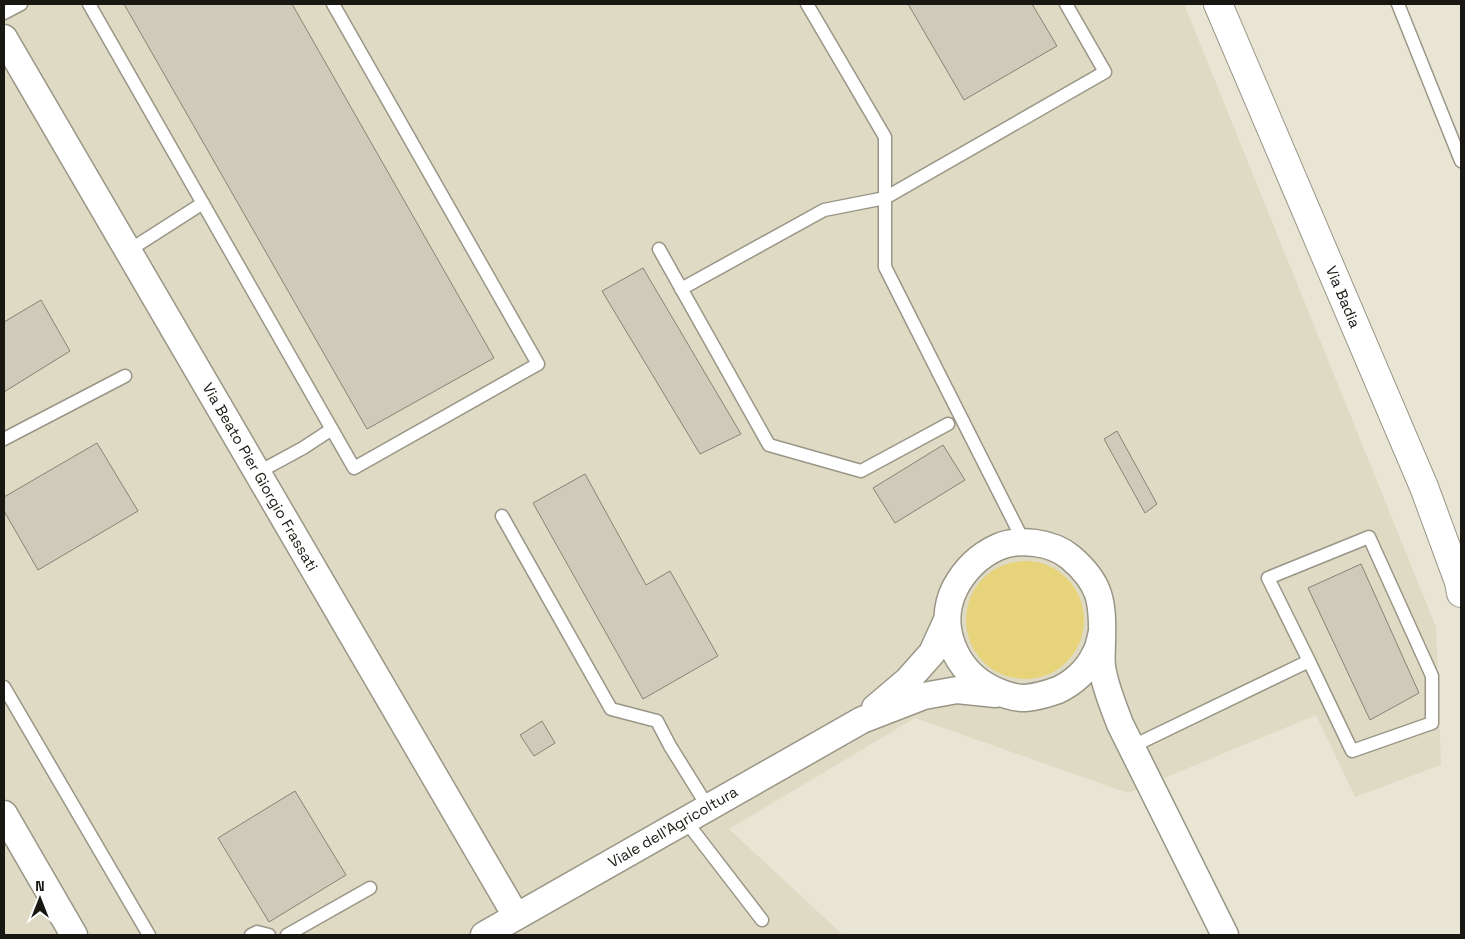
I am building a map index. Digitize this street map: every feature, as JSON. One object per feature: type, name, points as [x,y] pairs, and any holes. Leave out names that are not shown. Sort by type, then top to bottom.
[{"type":"main road","name":"Via Badia","points":[[1218,4],[1424,487],[1459,582],[1461,593]]},
{"type":"street","name":"Via Beato Pier Giorgio Frassati","points":[[4,38],[516,916]]},
{"type":"street","name":"Viale dell'Agricoltura","points":[[484,935],[862,720],[924,696],[957,690],[1023,698],[1045,695],[1065,686],[1083,672],[1096,654],[1102,632],[1102,610],[1096,588],[1084,569],[1067,554],[1046,545],[1024,542],[1000,546],[978,558],[962,575],[951,596],[947,620],[932,653],[908,680],[862,720]]},
{"type":"street","name":"Viale dell'Agricoltura","points":[[947,620],[951,644],[962,666],[980,683],[1002,694]]},
{"type":"street","points":[[1102,632],[1102,665],[1106,689],[1126,736],[1225,935]]},
{"type":"street","points":[[1065,686],[1082,690],[1096,698],[1108,708],[1126,736]]},
{"type":"street","points":[[4,814],[74,935]]},
{"type":"lane","points":[[4,13],[21,4]]},
{"type":"lane","points":[[89,4],[354,468],[538,364],[333,4]]},
{"type":"lane","points":[[807,4],[885,137],[885,266],[1024,542]]},
{"type":"lane","points":[[682,289],[824,210],[885,198],[1105,72],[1066,4]]},
{"type":"lane","points":[[1398,4],[1461,161]]},
{"type":"lane","points":[[128,251],[203,203]]},
{"type":"lane","points":[[659,249],[769,446],[861,471],[948,424]]},
{"type":"lane","points":[[4,439],[125,376]]},
{"type":"lane","points":[[257,473],[303,448],[332,429]]},
{"type":"lane","points":[[502,516],[611,709],[657,721],[670,746],[708,807]]},
{"type":"lane","points":[[1369,538],[1432,676],[1432,723],[1352,750],[1309,661],[1268,578],[1369,538]]},
{"type":"lane","points":[[1126,736],[1309,661]]},
{"type":"lane","points":[[4,686],[8,704],[149,935]]},
{"type":"lane","points":[[685,820],[762,920]]},
{"type":"lane","points":[[287,935],[370,888]]},
{"type":"lane","points":[[251,935],[257,932],[269,935]]},
{"type":"shaded area","points":[[4,4],[1184,4],[1436,627],[1441,765],[1355,797],[1316,715],[1128,793],[915,718],[729,829],[843,935],[4,935]]},
{"type":"shaded area","points":[[1025,561],[1048,566],[1067,578],[1079,597],[1084,620],[1079,643],[1067,662],[1048,674],[1025,679],[1002,674],[983,662],[971,643],[966,620],[971,597],[983,578],[1002,566]]},
{"type":"building","points":[[124,4],[292,4],[494,358],[367,429]]},
{"type":"building","points":[[908,4],[1032,4],[1057,46],[964,100]]},
{"type":"building","points":[[643,268],[741,434],[700,454],[602,291]]},
{"type":"building","points":[[41,300],[70,351],[4,392],[4,322]]},
{"type":"building","points":[[1117,431],[1157,504],[1145,513],[1104,439]]},
{"type":"building","points":[[97,443],[138,511],[38,570],[4,511],[4,497]]},
{"type":"building","points":[[943,445],[965,480],[895,523],[873,488]]},
{"type":"building","points":[[585,474],[646,585],[670,571],[718,656],[643,699],[533,503]]},
{"type":"building","points":[[1361,564],[1419,693],[1370,720],[1308,588]]},
{"type":"building","points":[[542,721],[555,743],[534,756],[520,735]]},
{"type":"building","points":[[295,791],[346,875],[269,922],[218,838]]}]
